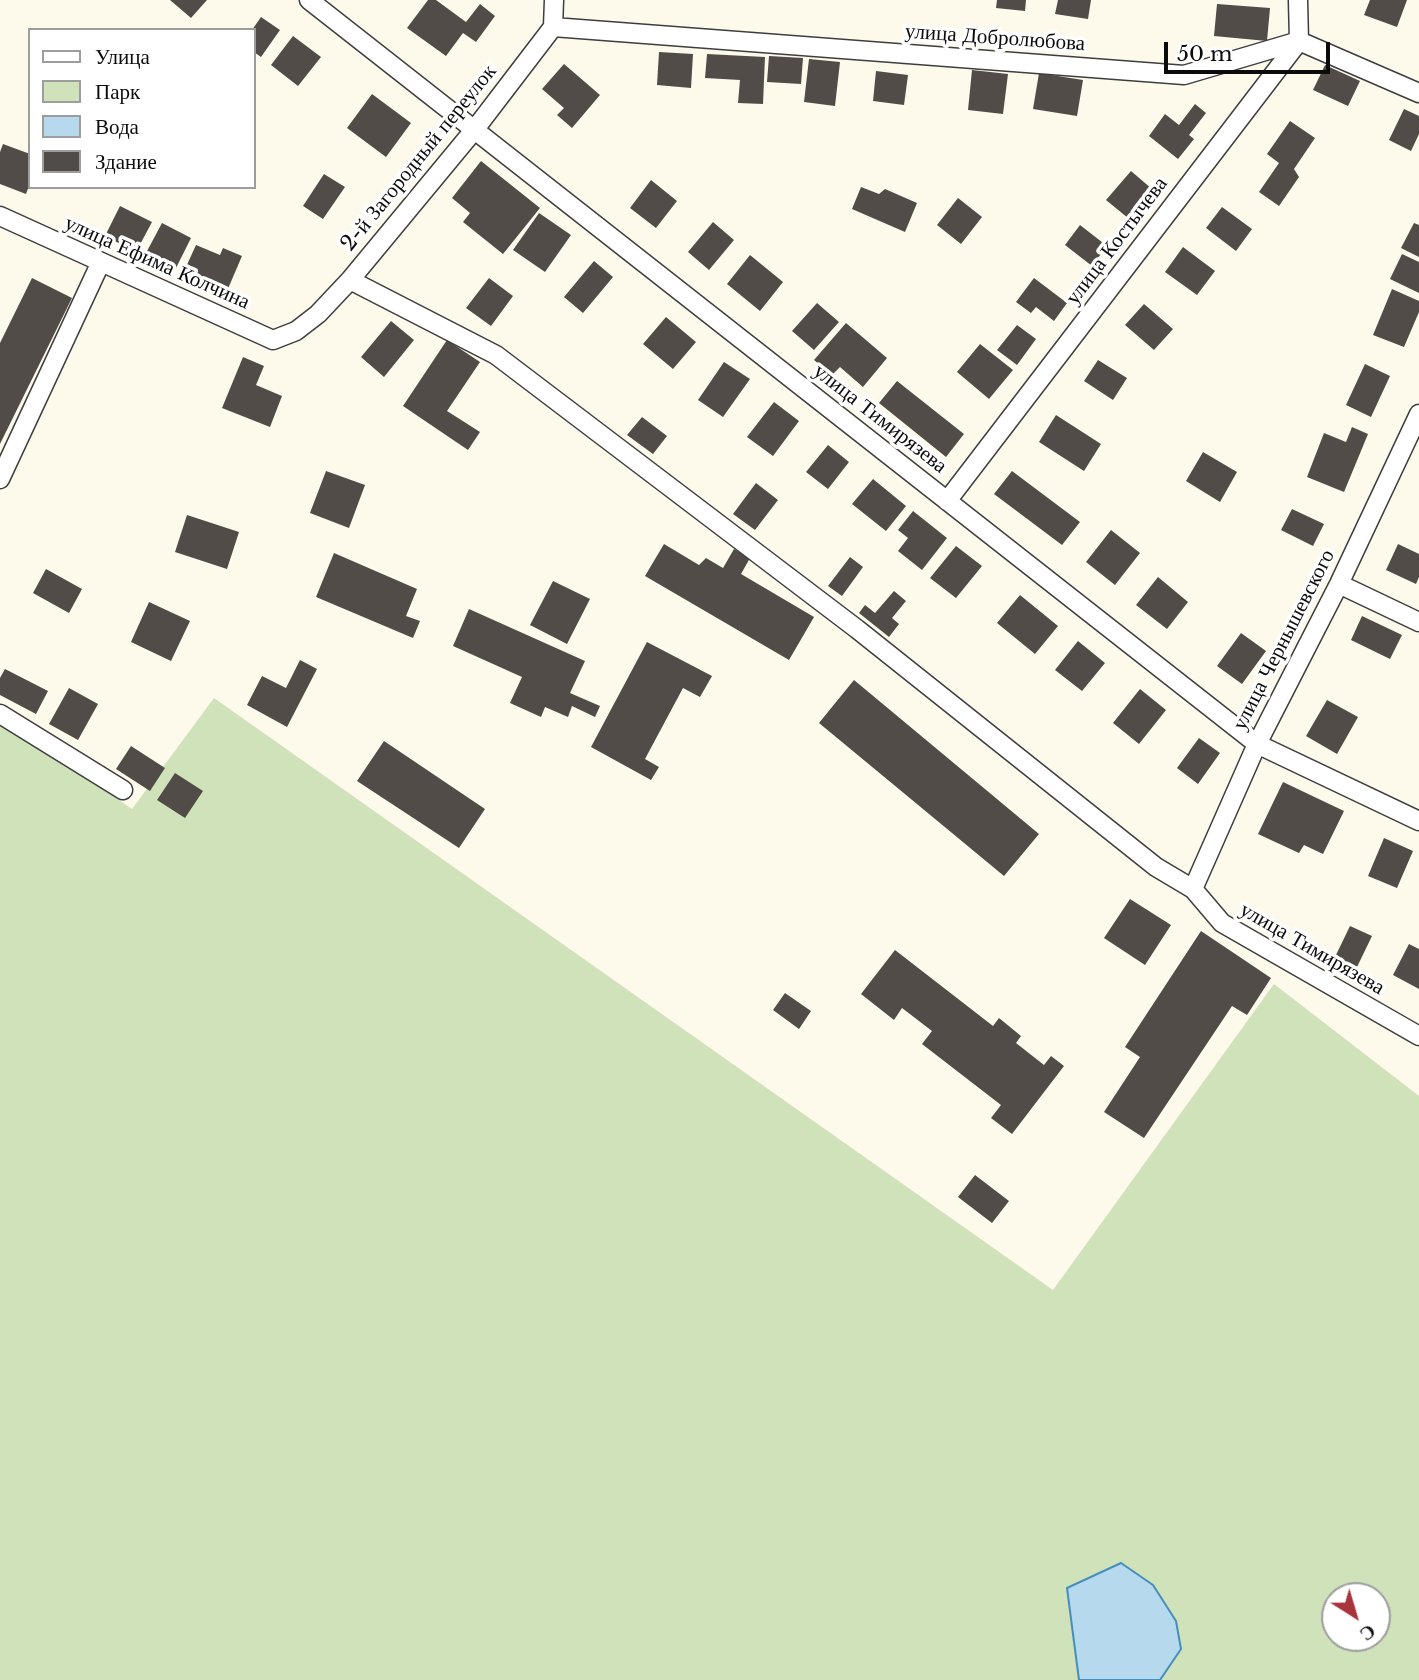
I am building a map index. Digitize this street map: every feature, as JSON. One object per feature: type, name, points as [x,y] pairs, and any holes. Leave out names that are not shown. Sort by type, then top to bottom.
[{"type":"street","name":"улица Тимирязева","points":[[309,0],[1257,744],[1419,821]]},
{"type":"street","points":[[553,27],[554,0]]},
{"type":"street","points":[[1298,0],[1298,41],[1419,93]]},
{"type":"street","name":"2-й Загородный переулок","points":[[296,331],[318,314],[350,280],[475,129],[553,27]]},
{"type":"street","name":"улица Добролюбова","points":[[553,27],[1184,75],[1298,41]]},
{"type":"street","name":"улица Костычева","points":[[947,501],[1298,41]]},
{"type":"street","name":"улица Ефима Колчина","points":[[0,216],[100,264],[273,340],[296,331]]},
{"type":"street","points":[[0,479],[100,264]]},
{"type":"street","name":"улица Тимирязева","points":[[350,280],[496,355],[857,629],[1156,867],[1193,889],[1222,923],[1419,1035]]},
{"type":"street","name":"улица Чернышевского","points":[[1193,889],[1257,744],[1339,584],[1419,414]]},
{"type":"street","points":[[1339,584],[1419,622]]},
{"type":"street","points":[[0,715],[123,790]]},
{"type":"green space","points":[[214,698],[1053,1290],[1274,984],[1419,1096],[1419,1680],[0,1680],[0,717],[132,809]]},
{"type":"water","points":[[1121,1563],[1153,1585],[1176,1621],[1181,1649],[1160,1680],[1079,1680],[1067,1588]]},
{"type":"building","points":[[170,0],[207,0],[191,18]]},
{"type":"building","points":[[428,0],[436,0],[466,22],[480,4],[495,16],[476,42],[463,33],[446,56],[407,28]]},
{"type":"building","points":[[997,0],[1026,0],[1025,11],[996,8]]},
{"type":"building","points":[[1058,0],[1091,0],[1088,19],[1055,14]]},
{"type":"building","points":[[1370,0],[1407,0],[1397,27],[1364,15]]},
{"type":"building","points":[[1217,4],[1270,8],[1267,41],[1214,36]]},
{"type":"building","points":[[261,17],[280,30],[261,57],[256,53],[256,28],[253,28]]},
{"type":"building","points":[[293,36],[321,57],[298,86],[271,65]]},
{"type":"building","points":[[659,52],[693,54],[691,88],[657,85]]},
{"type":"building","points":[[707,54],[765,57],[763,104],[738,103],[740,80],[705,78]]},
{"type":"building","points":[[769,56],[803,58],[801,84],[767,82]]},
{"type":"building","points":[[809,59],[840,62],[835,106],[804,102]]},
{"type":"building","points":[[564,64],[600,95],[572,128],[557,115],[564,108],[542,89]]},
{"type":"building","points":[[1325,65],[1360,81],[1348,106],[1313,90]]},
{"type":"building","points":[[972,70],[1008,74],[1003,114],[968,110]]},
{"type":"building","points":[[876,71],[908,75],[904,105],[873,101]]},
{"type":"building","points":[[1039,73],[1083,80],[1077,116],[1033,109]]},
{"type":"building","points":[[372,94],[411,123],[386,157],[347,128]]},
{"type":"building","points":[[1195,104],[1206,113],[1189,135],[1194,139],[1178,159],[1149,136],[1165,114],[1179,125]]},
{"type":"building","points":[[1404,109],[1419,116],[1419,134],[1411,151],[1389,140]]},
{"type":"building","points":[[1290,121],[1315,138],[1294,169],[1299,177],[1279,206],[1259,192],[1279,163],[1267,154]]},
{"type":"building","points":[[3,144],[28,153],[26,194],[0,184],[0,152]]},
{"type":"building","points":[[481,161],[540,208],[503,254],[463,222],[470,213],[452,198]]},
{"type":"building","points":[[1131,171],[1152,189],[1128,218],[1106,200]]},
{"type":"building","points":[[324,174],[345,187],[323,219],[303,206]]},
{"type":"building","points":[[651,180],[677,201],[656,228],[630,208]]},
{"type":"building","points":[[861,187],[879,194],[885,189],[917,203],[905,232],[852,209]]},
{"type":"building","points":[[958,198],[982,217],[961,244],[937,225]]},
{"type":"building","points":[[120,206],[152,222],[136,252],[105,236]]},
{"type":"building","points":[[1222,207],[1252,229],[1236,251],[1206,228]]},
{"type":"building","points":[[539,213],[571,235],[545,272],[513,250]]},
{"type":"building","points":[[713,222],[734,240],[709,270],[688,252]]},
{"type":"building","points":[[162,223],[191,238],[176,268],[146,253]]},
{"type":"building","points":[[1414,223],[1419,225],[1419,257],[1401,248]]},
{"type":"building","points":[[1080,225],[1107,246],[1092,266],[1065,245]]},
{"type":"building","points":[[196,245],[220,255],[223,248],[242,256],[227,291],[210,284],[207,292],[180,280]]},
{"type":"building","points":[[1183,247],[1215,271],[1197,295],[1165,272]]},
{"type":"building","points":[[1402,254],[1419,262],[1419,293],[1390,279]]},
{"type":"building","points":[[750,255],[783,282],[760,311],[727,284]]},
{"type":"building","points":[[594,261],[613,277],[583,313],[564,297]]},
{"type":"building","points":[[32,278],[72,298],[0,444],[0,343]]},
{"type":"building","points":[[489,278],[513,296],[491,326],[466,308]]},
{"type":"building","points":[[1034,278],[1067,303],[1054,321],[1036,307],[1031,313],[1016,302]]},
{"type":"building","points":[[1392,289],[1419,301],[1419,312],[1404,347],[1373,335]]},
{"type":"building","points":[[817,303],[839,322],[814,350],[792,331]]},
{"type":"building","points":[[1144,304],[1173,329],[1154,350],[1125,325]]},
{"type":"building","points":[[666,317],[696,342],[673,369],[643,344]]},
{"type":"building","points":[[391,321],[414,340],[384,377],[361,357]]},
{"type":"building","points":[[846,323],[887,358],[863,387],[840,367],[832,375],[814,360]]},
{"type":"building","points":[[1017,325],[1036,339],[1017,365],[997,350]]},
{"type":"building","points":[[447,340],[480,362],[447,411],[480,432],[468,450],[403,406]]},
{"type":"building","points":[[980,344],[1013,370],[989,399],[957,372]]},
{"type":"building","points":[[243,357],[264,366],[256,385],[282,396],[270,427],[222,408]]},
{"type":"building","points":[[1098,360],[1127,378],[1113,400],[1084,381]]},
{"type":"building","points":[[724,362],[750,379],[723,417],[698,400]]},
{"type":"building","points":[[1365,364],[1390,376],[1371,417],[1346,405]]},
{"type":"building","points":[[897,381],[964,434],[946,457],[879,403]]},
{"type":"building","points":[[774,402],[799,421],[773,456],[747,437]]},
{"type":"building","points":[[1056,415],[1101,444],[1084,471],[1039,442]]},
{"type":"building","points":[[642,417],[667,436],[653,454],[627,435]]},
{"type":"building","points":[[1352,427],[1368,434],[1344,492],[1307,477],[1324,433],[1346,442]]},
{"type":"building","points":[[828,445],[849,462],[828,489],[806,472]]},
{"type":"building","points":[[1203,452],[1237,472],[1220,502],[1186,481]]},
{"type":"building","points":[[326,471],[365,485],[349,528],[310,513]]},
{"type":"building","points":[[1012,471],[1080,522],[1062,545],[994,494]]},
{"type":"building","points":[[873,479],[906,506],[886,531],[852,504]]},
{"type":"building","points":[[756,483],[778,500],[755,530],[733,514]]},
{"type":"building","points":[[1292,509],[1324,524],[1313,546],[1281,530]]},
{"type":"building","points":[[913,511],[947,538],[922,570],[898,551],[908,538],[898,530]]},
{"type":"building","points":[[187,515],[239,532],[227,569],[175,552]]},
{"type":"building","points":[[1111,530],[1140,553],[1115,585],[1086,562]]},
{"type":"building","points":[[664,544],[699,565],[706,558],[723,568],[734,549],[750,558],[741,574],[814,617],[789,660],[645,576]]},
{"type":"building","points":[[1398,544],[1419,554],[1419,577],[1416,584],[1386,570]]},
{"type":"building","points":[[956,546],[982,566],[956,598],[930,578]]},
{"type":"building","points":[[334,553],[417,589],[406,616],[420,621],[413,638],[316,597]]},
{"type":"building","points":[[850,557],[863,567],[842,596],[828,586]]},
{"type":"building","points":[[46,569],[82,589],[69,613],[33,593]]},
{"type":"building","points":[[1158,577],[1188,602],[1167,629],[1136,605]]},
{"type":"building","points":[[553,581],[590,599],[567,644],[530,625]]},
{"type":"building","points":[[894,591],[906,601],[892,618],[899,624],[889,637],[859,613],[865,605],[875,613]]},
{"type":"building","points":[[1020,595],[1058,626],[1035,654],[997,623]]},
{"type":"building","points":[[149,602],[190,621],[171,661],[131,642]]},
{"type":"building","points":[[469,609],[585,661],[570,693],[600,706],[595,717],[572,706],[568,717],[545,707],[541,717],[510,703],[522,677],[453,646]]},
{"type":"building","points":[[1362,616],[1402,635],[1390,659],[1351,640]]},
{"type":"building","points":[[1241,633],[1266,651],[1242,684],[1217,666]]},
{"type":"building","points":[[1078,641],[1105,663],[1082,691],[1055,670]]},
{"type":"building","points":[[647,642],[712,676],[700,697],[683,688],[645,759],[659,767],[651,780],[591,747]]},
{"type":"building","points":[[300,660],[317,669],[287,727],[247,705],[262,676],[286,688]]},
{"type":"building","points":[[5,669],[48,691],[36,714],[0,695],[0,678]]},
{"type":"building","points":[[854,680],[1039,834],[1004,876],[819,723]]},
{"type":"building","points":[[69,688],[98,704],[78,740],[49,724]]},
{"type":"building","points":[[1140,689],[1166,710],[1139,744],[1113,723]]},
{"type":"building","points":[[1327,700],[1358,717],[1337,754],[1306,736]]},
{"type":"building","points":[[1199,738],[1220,753],[1198,784],[1177,768]]},
{"type":"building","points":[[384,741],[485,809],[459,848],[357,781]]},
{"type":"building","points":[[131,746],[165,768],[150,791],[116,769]]},
{"type":"building","points":[[175,773],[203,791],[185,818],[157,800]]},
{"type":"building","points":[[1283,782],[1344,811],[1323,854],[1304,845],[1299,853],[1258,834]]},
{"type":"building","points":[[1384,838],[1413,851],[1397,888],[1368,876]]},
{"type":"building","points":[[1130,899],[1171,925],[1145,965],[1104,938]]},
{"type":"building","points":[[1350,926],[1372,936],[1357,967],[1335,957]]},
{"type":"building","points":[[1201,931],[1271,978],[1247,1015],[1232,1006],[1144,1138],[1104,1112],[1140,1057],[1125,1047]]},
{"type":"building","points":[[1409,944],[1419,949],[1419,989],[1393,975]]},
{"type":"building","points":[[895,950],[993,1026],[999,1018],[1021,1036],[1016,1043],[1044,1065],[1051,1056],[1064,1066],[1012,1134],[991,1118],[1001,1105],[922,1044],[932,1031],[902,1008],[894,1020],[861,994]]},
{"type":"building","points":[[785,993],[811,1011],[799,1029],[773,1010]]},
{"type":"building","points":[[975,1175],[1009,1201],[992,1223],[958,1197]]}]
